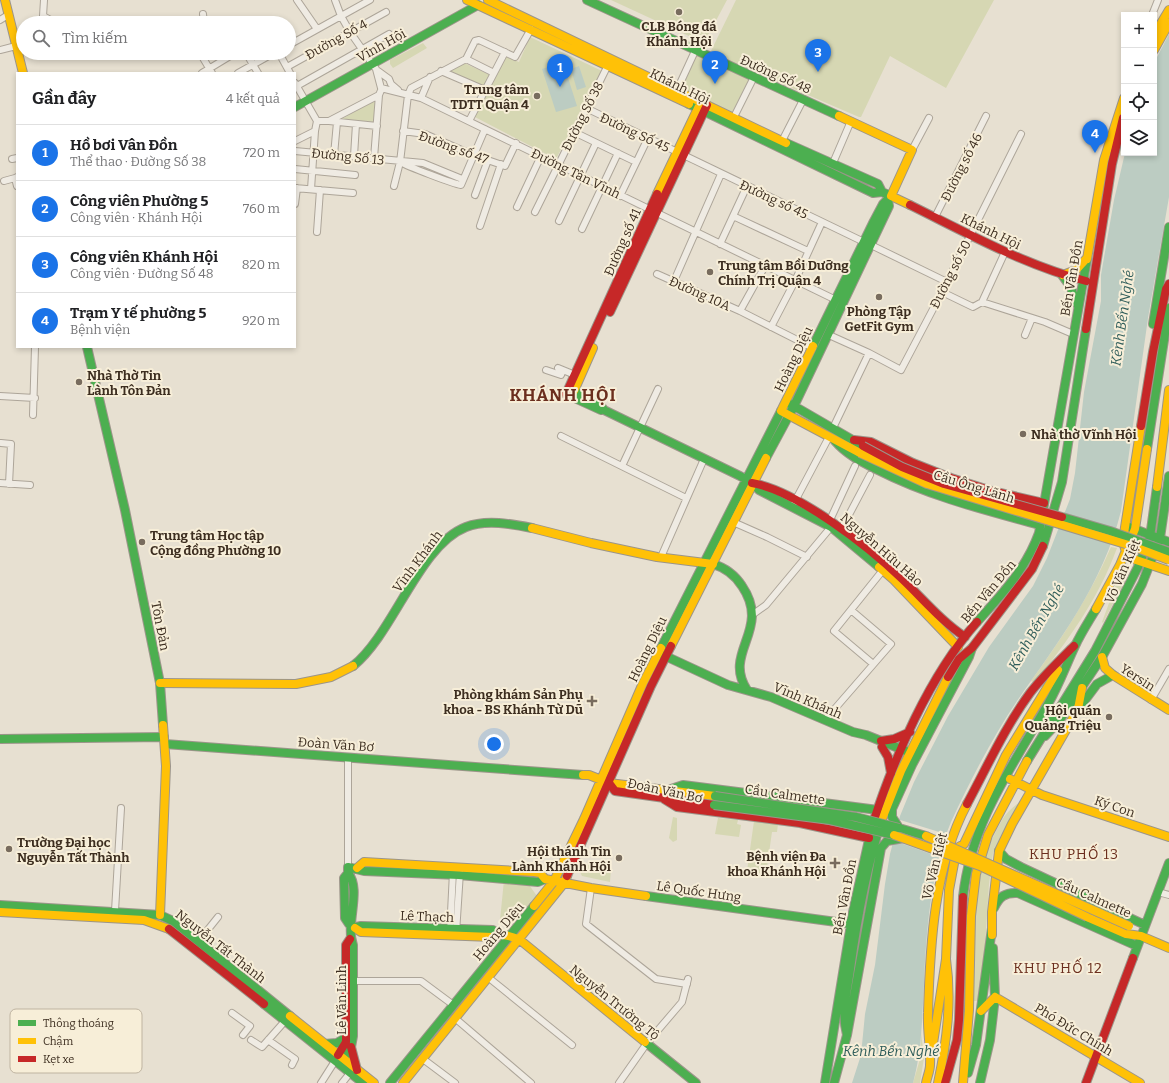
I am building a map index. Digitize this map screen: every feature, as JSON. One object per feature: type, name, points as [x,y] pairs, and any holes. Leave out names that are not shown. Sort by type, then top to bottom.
[{"type":"main road","points":[[5,0],[16,46]]},
{"type":"main road","name":"Khánh Hội","points":[[467,0],[608,65],[703,106],[873,193],[882,192]]},
{"type":"main road","name":"Khánh Hội","points":[[488,0],[677,90],[703,106],[734,116],[782,141],[878,184],[882,192],[889,198],[935,217],[1005,252],[1062,275],[1093,282]]},
{"type":"main road","name":"Đường Số 48","points":[[587,0],[912,150]]},
{"type":"main road","name":"Vĩnh Hội","points":[[296,106],[478,5]]},
{"type":"main road","points":[[1157,30],[1169,10]]},
{"type":"main road","points":[[1155,48],[1169,23]]},
{"type":"main road","points":[[20,60],[23,72]]},
{"type":"main road","name":"Đường số 41","points":[[570,392],[575,375],[653,211],[659,206],[680,153],[703,106]]},
{"type":"main road","name":"Bến Vân Đồn","points":[[834,1083],[847,1035],[843,1019],[861,903],[883,814],[910,732],[958,647],[965,637],[1002,597],[1028,561],[1036,542],[1104,160],[1121,107]]},
{"type":"main road","name":"Bến Vân Đồn","points":[[825,1083],[858,883],[869,838],[891,773],[963,653],[972,648],[1028,576],[1048,534],[1062,482],[1116,144],[1123,120]]},
{"type":"main road","name":"Hoàng Diệu","points":[[403,1083],[520,940],[564,883],[605,781],[647,684],[703,562],[749,481],[789,416],[829,335],[883,204],[889,198],[912,150]]},
{"type":"main road","name":"Đường số 41","points":[[570,392],[646,235],[653,211]]},
{"type":"main road","name":"Võ Văn Kiệt","points":[[1153,352],[1151,338],[1169,227]]},
{"type":"main road","name":"Hoàng Diệu","points":[[662,654],[712,565],[733,522],[749,481],[781,411],[836,300],[868,243]]},
{"type":"main road","points":[[1078,306],[1070,286],[1062,275],[1076,270],[1086,258]]},
{"type":"main road","name":"Võ Văn Kiệt","points":[[1125,552],[1123,540],[1153,352],[1166,288],[1169,284]]},
{"type":"main road","name":"Võ Văn Kiệt","points":[[945,1083],[957,1040],[959,1020],[961,914],[966,876],[978,831],[1004,776],[1049,702],[1076,644],[1120,565],[1135,529],[1169,308]]},
{"type":"main road","name":"Tôn Đản","points":[[87,348],[125,510],[160,683],[165,741],[165,812],[160,914]]},
{"type":"main road","name":"Võ Văn Kiệt","points":[[964,1083],[970,1000],[971,914],[976,878],[988,836],[1039,742],[1110,626],[1140,562],[1151,534],[1169,390]]},
{"type":"main road","name":"Nguyễn Hữu Hào","points":[[570,392],[598,410],[604,410],[749,481],[762,484],[830,524],[842,528],[902,579],[956,631],[965,637]]},
{"type":"main road","name":"Cầu Ông Lãnh","points":[[786,402],[854,440],[862,450],[928,484],[1132,546],[1169,560]]},
{"type":"main road","name":"Cầu Ông Lãnh","points":[[781,411],[832,439],[944,484],[1110,531],[1169,552]]},
{"type":"main road","points":[[832,439],[849,455],[895,480],[929,494],[1040,525]]},
{"type":"main road","points":[[854,440],[871,442],[912,463],[992,492],[1044,503]]},
{"type":"main road","name":"Võ Văn Kiệt","points":[[1039,742],[1054,727],[1082,688],[1102,657],[1142,584],[1160,538],[1169,476]]},
{"type":"main road","points":[[1021,520],[1028,500]]},
{"type":"main road","name":"Nguyễn Hữu Hào","points":[[830,524],[883,570],[958,647]]},
{"type":"main road","points":[[1162,524],[1169,541]]},
{"type":"main road","name":"Vĩnh Khánh","points":[[160,683],[309,684],[343,672],[367,654],[401,601],[443,542],[455,532],[474,525],[520,525],[586,542],[661,557],[703,562],[727,570],[743,587],[750,602],[752,615],[752,624],[743,647],[739,674]]},
{"type":"main road","points":[[1126,526],[1169,541]]},
{"type":"main road","points":[[1125,552],[1127,556],[1140,562],[1167,570]]},
{"type":"main road","points":[[1120,565],[1130,564],[1136,570]]},
{"type":"main road","points":[[1142,584],[1158,571],[1167,570]]},
{"type":"main road","points":[[950,638],[956,631]]},
{"type":"main road","points":[[955,849],[964,844],[993,777],[1051,680],[1076,644]]},
{"type":"main road","name":"Võ Văn Kiệt","points":[[926,1083],[930,1065],[926,1033],[929,966],[940,882],[948,848],[961,815],[1002,738],[1030,693],[1054,665],[1076,644]]},
{"type":"main road","points":[[899,828],[892,817],[894,803],[972,648]]},
{"type":"main road","name":"Vĩnh Khánh","points":[[662,654],[728,685],[771,696],[859,735],[864,739],[904,753]]},
{"type":"main road","name":"Yersin","points":[[1102,657],[1106,668],[1113,676],[1169,710]]},
{"type":"main road","points":[[728,685],[736,679],[739,674]]},
{"type":"main road","points":[[739,674],[742,684],[747,690]]},
{"type":"main road","points":[[1078,709],[1098,680],[1104,677],[1113,676]]},
{"type":"main road","name":"Võ Văn Kiệt","points":[[980,1083],[990,1040],[995,997],[992,912],[999,851],[1012,824],[1078,709],[1082,688]]},
{"type":"main road","points":[[891,773],[888,757],[881,744],[910,732]]},
{"type":"main road","name":"Đoàn Văn Bơ","points":[[0,739],[165,741],[348,757],[581,774],[605,781],[669,790],[683,785],[878,810]]},
{"type":"main road","name":"Ký Con","points":[[1004,776],[1033,789],[1044,791],[1052,797],[1169,838]]},
{"type":"main road","name":"Hoàng Diệu","points":[[390,1083],[452,1004],[496,950],[510,936],[554,881],[605,781]]},
{"type":"main road","name":"Đoàn Văn Bơ","points":[[605,781],[615,791],[664,799],[677,807],[800,823],[869,838]]},
{"type":"main road","name":"Cầu Calmette","points":[[669,790],[714,801],[829,820],[905,838],[998,874],[1128,930]]},
{"type":"main road","name":"Cầu Calmette","points":[[664,799],[714,801],[856,817],[899,828],[926,836],[1169,948]]},
{"type":"main road","points":[[847,1035],[880,848],[887,841],[905,838]]},
{"type":"main road","points":[[999,851],[1006,859],[1145,925]]},
{"type":"main road","points":[[930,1065],[946,959],[949,890],[955,858]]},
{"type":"main road","name":"Lê Quốc Hưng","points":[[348,870],[357,868],[364,862],[502,875],[540,873],[545,878],[554,881],[592,888],[851,924]]},
{"type":"main road","points":[[1086,1083],[1169,863]]},
{"type":"main road","name":"Lê Văn Linh","points":[[339,1059],[351,1047],[353,1036],[352,945],[350,939],[352,917],[352,878],[348,870]]},
{"type":"main road","points":[[1023,894],[1033,872]]},
{"type":"main road","points":[[992,912],[1002,895],[1012,892],[1023,894],[1099,931],[1137,946]]},
{"type":"main road","name":"Nguyễn Tất Thành","points":[[0,905],[160,914],[173,921],[324,1044],[339,1059]]},
{"type":"main road","name":"Nguyễn Tất Thành","points":[[0,912],[129,919],[155,923],[167,928],[285,1022],[354,1071],[374,1083]]},
{"type":"main road","points":[[155,923],[160,914]]},
{"type":"main road","name":"Lê Thạch","points":[[351,927],[361,932],[453,931],[492,937],[497,934],[510,936]]},
{"type":"main road","name":"Võ Văn Kiệt","points":[[964,1083],[974,1057],[992,928]]},
{"type":"main road","name":"Nguyễn Trường Tộ","points":[[510,936],[520,940],[696,1083]]},
{"type":"main road","name":"Lê Văn Linh","points":[[339,1059],[347,1037],[346,945],[350,939]]},
{"type":"main road","points":[[937,1083],[945,1039],[950,982],[946,959]]},
{"type":"main road","points":[[981,1011],[995,997]]},
{"type":"main road","name":"Phó Đức Chính","points":[[995,997],[1140,1083]]},
{"type":"main road","points":[[324,1044],[337,1043],[347,1037]]},
{"type":"main road","points":[[351,1047],[354,1071]]},
{"type":"main road","name":"Nguyễn Tất Thành","points":[[354,1071],[363,1083]]},
{"type":"street","points":[[42,16],[44,0]]},
{"type":"street","points":[[297,0],[317,29]]},
{"type":"street","points":[[329,121],[380,95],[387,87],[380,85],[383,79],[350,32],[341,16],[335,0]]},
{"type":"street","points":[[296,41],[370,0]]},
{"type":"street","points":[[1153,12],[1158,0]]},
{"type":"street","name":"Đường Số 4","points":[[288,70],[386,12]]},
{"type":"street","points":[[0,20],[8,16]]},
{"type":"street","points":[[394,186],[400,162],[408,95],[411,88],[466,59],[475,41],[478,40],[515,57],[517,56],[531,30]]},
{"type":"street","points":[[311,189],[315,131],[318,120],[296,84],[389,34]]},
{"type":"street","points":[[0,50],[16,46]]},
{"type":"street","points":[[677,90],[695,51]]},
{"type":"street","points":[[469,121],[505,52]]},
{"type":"street","points":[[466,59],[494,73]]},
{"type":"street","points":[[204,60],[211,71],[226,60]]},
{"type":"street","points":[[250,60],[257,72]]},
{"type":"street","points":[[240,72],[262,60]]},
{"type":"street","points":[[283,60],[288,70]]},
{"type":"street","name":"Đường Số 38","points":[[535,212],[557,165],[608,65]]},
{"type":"street","points":[[441,71],[485,90]]},
{"type":"street","points":[[421,98],[430,77]]},
{"type":"street","points":[[734,116],[754,77]]},
{"type":"street","name":"Đường Tân Vĩnh","points":[[383,79],[389,79],[387,87],[401,93],[421,98],[485,128],[620,196],[836,300]]},
{"type":"street","points":[[374,158],[380,95]]},
{"type":"street","points":[[782,141],[803,100]]},
{"type":"street","name":"Đường Số 45","points":[[586,108],[680,153]]},
{"type":"street","name":"Đường số 46","points":[[935,217],[986,116]]},
{"type":"street","name":"Hoàng Diệu","points":[[912,150],[929,118]]},
{"type":"street","points":[[318,120],[377,126]]},
{"type":"street","points":[[334,155],[336,122]]},
{"type":"street","points":[[833,163],[851,122]]},
{"type":"street","points":[[354,156],[356,124]]},
{"type":"street","points":[[473,154],[485,128]]},
{"type":"street","points":[[296,140],[315,131]]},
{"type":"street","name":"Đường số 47","points":[[403,131],[425,134],[503,165]]},
{"type":"street","points":[[574,132],[636,162]]},
{"type":"street","name":"Đường số 50","points":[[869,353],[900,370],[942,292],[1021,134]]},
{"type":"street","points":[[620,196],[648,138]]},
{"type":"street","points":[[480,226],[503,165],[516,143]]},
{"type":"street","points":[[559,221],[596,143]]},
{"type":"street","name":"Đường Số 13","points":[[296,151],[374,158],[400,162],[453,184],[460,185],[473,154]]},
{"type":"street","points":[[582,229],[618,153]]},
{"type":"street","name":"Đường số 45","points":[[680,153],[721,174],[868,243]]},
{"type":"street","points":[[517,207],[541,156]]},
{"type":"street","points":[[475,196],[488,160]]},
{"type":"street","points":[[296,169],[355,175]]},
{"type":"street","points":[[674,281],[721,174]]},
{"type":"street","points":[[4,181],[16,178]]},
{"type":"street","points":[[720,244],[748,186]]},
{"type":"street","points":[[296,188],[352,193]]},
{"type":"street","points":[[317,232],[320,190]]},
{"type":"street","points":[[734,216],[808,251]]},
{"type":"street","points":[[771,327],[795,281],[822,222]]},
{"type":"street","points":[[868,243],[947,282]]},
{"type":"street","points":[[942,292],[974,307],[982,302],[1005,252]]},
{"type":"street","name":"Đường 10A","points":[[657,274],[740,311],[765,266]]},
{"type":"street","points":[[982,302],[1032,318],[1073,334]]},
{"type":"street","points":[[740,311],[813,348]]},
{"type":"street","points":[[1025,336],[1032,318]]},
{"type":"street","points":[[829,335],[869,353],[833,428]]},
{"type":"street","points":[[34,415],[35,348]]},
{"type":"street","points":[[546,370],[561,376],[561,369],[575,375]]},
{"type":"street","points":[[622,466],[658,389]]},
{"type":"street","points":[[0,396],[35,398]]},
{"type":"street","points":[[561,436],[686,498]]},
{"type":"street","points":[[794,504],[832,439]]},
{"type":"street","points":[[1,443],[11,444],[9,484]]},
{"type":"street","points":[[661,557],[704,460]]},
{"type":"street","points":[[752,615],[766,605],[806,558],[830,524],[855,466]]},
{"type":"street","points":[[842,528],[870,475]]},
{"type":"street","points":[[0,483],[30,485]]},
{"type":"street","points":[[733,522],[767,537],[806,558]]},
{"type":"street","points":[[872,663],[834,631],[883,570]]},
{"type":"street","points":[[825,720],[872,663],[891,644],[851,610]]},
{"type":"street","points":[[1151,700],[1169,669]]},
{"type":"street","name":"Lê Văn Linh","points":[[348,757],[348,870]]},
{"type":"street","points":[[115,911],[121,808]]},
{"type":"street","points":[[453,931],[457,871]]},
{"type":"street","points":[[592,888],[586,924],[656,979],[688,981],[682,1002],[647,1044],[619,1083]]},
{"type":"street","points":[[1158,892],[1169,895]]},
{"type":"street","points":[[198,942],[218,917]]},
{"type":"street","points":[[489,978],[572,1045]]},
{"type":"street","points":[[353,980],[421,981],[452,1004]]},
{"type":"street","points":[[232,1013],[250,1026],[243,1034]]},
{"type":"street","points":[[456,1019],[531,1083]]},
{"type":"street","points":[[251,1040],[262,1047],[285,1022]]},
{"type":"street","points":[[268,1040],[295,1059],[292,1065]]},
{"type":"street","points":[[321,1083],[339,1059]]},
{"type":"street","points":[[423,1059],[455,1083]]},
{"type":"street","points":[[342,1083],[354,1071]]},
{"type":"green space","name":"CLB Bóng đá Khánh Hội","points":[[611,0],[727,0],[704,43]]},
{"type":"green space","points":[[736,0],[994,0],[946,88],[890,56],[861,117],[859,117],[710,53]]},
{"type":"green space","name":"Trung tâm TDTT Quận 4","points":[[530,37],[602,71],[556,159],[473,116],[504,56],[519,62]]},
{"type":"green space","points":[[423,43],[427,48],[393,68],[390,64],[390,60]]},
{"type":"green space","points":[[697,53],[751,78],[733,115],[680,90]]},
{"type":"green space","points":[[464,63],[490,75],[485,87],[449,71],[450,68]]},
{"type":"green space","points":[[376,100],[374,123],[343,121],[342,119]]},
{"type":"green space","points":[[1111,547],[1117,548],[1101,586],[1091,603],[1071,635],[1035,683],[1031,681],[1054,649],[1085,600]]},
{"type":"green space","points":[[1122,568],[1127,574],[1125,581],[1103,623],[1102,622]]},
{"type":"green space","points":[[1022,800],[993,853],[989,884],[984,962],[978,1001],[974,1001],[976,909],[983,864],[991,842],[1003,819],[1010,810]]},
{"type":"green space","points":[[673,817],[677,818],[677,840],[673,842],[669,838]]},
{"type":"green space","points":[[718,818],[738,820],[737,824],[741,825],[739,837],[715,834]]},
{"type":"green space","points":[[754,821],[778,824],[777,832],[772,832],[766,874],[747,871]]},
{"type":"green space","points":[[582,864],[611,868],[610,882],[582,876],[580,872]]},
{"type":"green space","points":[[504,880],[527,882],[537,896],[520,921],[500,920]]},
{"type":"green space","points":[[921,1032],[924,1058],[920,1083],[913,1083],[920,1059]]},
{"type":"water","name":"Kênh Bến Nghé","points":[[1169,34],[1169,197],[1148,318],[1121,511],[1113,538],[1103,563],[1078,611],[1064,634],[1017,701],[990,745],[958,807],[944,840],[934,880],[928,923],[921,1034],[913,1083],[852,1083],[861,1055],[865,1014],[875,965],[885,884],[890,854],[900,816],[914,782],[948,716],[989,647],[1033,586],[1047,558],[1070,499],[1075,473],[1084,392],[1101,301],[1101,275],[1114,200],[1124,156],[1157,156],[1157,57]]},
{"type":"water","points":[[563,62],[577,106],[556,112],[542,69]]},
{"type":"water","points":[[579,66],[586,87],[577,90],[571,69]]},
{"type":"pier","points":[[897,819],[949,835],[942,858],[892,840]]},
{"type":"traffic: fast","points":[[587,0],[839,116]]},
{"type":"traffic: fast","points":[[296,106],[478,5]]},
{"type":"traffic: fast","points":[[689,104],[873,193],[882,192],[891,196],[883,204],[874,221],[813,346]]},
{"type":"traffic: fast","points":[[786,143],[878,184],[882,192]]},
{"type":"traffic: fast","points":[[863,446],[794,406],[889,206],[888,200]]},
{"type":"traffic: fast","points":[[1153,324],[1169,227]]},
{"type":"traffic: fast","points":[[977,622],[1020,570],[1034,546],[1039,533],[1087,259]]},
{"type":"traffic: fast","points":[[1062,275],[1070,286],[1078,306]]},
{"type":"traffic: fast","points":[[1147,449],[1169,308]]},
{"type":"traffic: fast","points":[[1043,546],[1062,482],[1086,329]]},
{"type":"traffic: fast","points":[[87,348],[125,510],[160,683],[163,725]]},
{"type":"traffic: fast","points":[[574,391],[601,406],[604,410],[740,476],[752,483],[759,490],[831,527],[879,567]]},
{"type":"traffic: fast","points":[[566,394],[601,410]]},
{"type":"traffic: fast","points":[[766,458],[794,406],[788,403]]},
{"type":"traffic: fast","points":[[661,648],[781,411]]},
{"type":"traffic: fast","points":[[835,441],[861,461],[897,479],[958,502],[1040,525]]},
{"type":"traffic: fast","points":[[1045,736],[1059,721],[1102,657],[1142,584],[1160,538],[1169,476]]},
{"type":"traffic: fast","points":[[1027,761],[1095,651],[1138,567],[1150,537],[1157,487]]},
{"type":"traffic: fast","points":[[1062,517],[1110,531],[1169,552]]},
{"type":"traffic: fast","points":[[353,666],[368,651],[381,633],[420,570],[434,552],[449,537],[466,527],[482,523],[508,524],[532,528]]},
{"type":"traffic: fast","points":[[1129,527],[1169,542]]},
{"type":"traffic: fast","points":[[713,564],[730,572],[736,578],[750,602],[752,615],[750,628],[742,652],[740,664],[741,676],[747,690]]},
{"type":"traffic: fast","points":[[963,897],[967,870],[975,844],[995,796],[1052,697],[1077,641],[1096,609]]},
{"type":"traffic: fast","points":[[926,836],[899,828],[892,817],[892,809],[912,765],[969,657],[972,648]]},
{"type":"traffic: fast","points":[[661,654],[728,685],[771,697],[853,732],[866,735],[906,751]]},
{"type":"traffic: fast","points":[[1079,708],[1097,684],[1113,675]]},
{"type":"traffic: fast","points":[[0,739],[164,737]]},
{"type":"traffic: fast","points":[[165,744],[583,775]]},
{"type":"traffic: fast","points":[[671,789],[683,785],[878,810]]},
{"type":"traffic: fast","points":[[715,796],[856,817],[899,828]]},
{"type":"traffic: fast","points":[[714,805],[830,820],[894,835]]},
{"type":"traffic: fast","points":[[847,1035],[845,1027],[845,1002],[856,931],[867,875],[882,819]]},
{"type":"traffic: fast","points":[[825,1083],[853,912],[872,826]]},
{"type":"traffic: fast","points":[[834,1083],[847,1035],[881,848],[887,841],[904,838]]},
{"type":"traffic: fast","points":[[999,851],[1006,859],[1021,867],[1145,925]]},
{"type":"traffic: fast","points":[[1133,958],[1169,863]]},
{"type":"traffic: fast","points":[[349,924],[345,918],[344,878],[348,873],[348,867],[364,871],[459,875],[538,882],[545,879]]},
{"type":"traffic: fast","points":[[344,1059],[351,1047],[353,1036],[353,945],[351,927],[354,888],[348,873]]},
{"type":"traffic: fast","points":[[994,908],[1000,898],[1006,894],[1018,893],[1137,946]]},
{"type":"traffic: fast","points":[[646,896],[851,924]]},
{"type":"traffic: fast","points":[[0,905],[160,915],[173,921],[290,1016]]},
{"type":"traffic: fast","points":[[390,1083],[534,906]]},
{"type":"traffic: fast","points":[[352,928],[361,926],[493,930],[497,934]]},
{"type":"traffic: fast","points":[[968,1073],[976,1045],[992,928]]},
{"type":"traffic: fast","points":[[980,1083],[990,1040],[995,997],[993,948]]},
{"type":"traffic: fast","points":[[264,1004],[363,1083]]},
{"type":"traffic: fast","points":[[324,1044],[337,1043],[347,1037]]},
{"type":"traffic: fast","points":[[645,1042],[696,1083]]},
{"type":"traffic: slow","points":[[5,0],[16,45]]},
{"type":"traffic: slow","points":[[467,0],[689,104]]},
{"type":"traffic: slow","points":[[488,0],[786,143]]},
{"type":"traffic: slow","points":[[1157,30],[1169,10]]},
{"type":"traffic: slow","points":[[1155,48],[1169,23]]},
{"type":"traffic: slow","points":[[20,60],[23,72]]},
{"type":"traffic: slow","points":[[657,194],[700,104]]},
{"type":"traffic: slow","points":[[1087,259],[1104,160],[1121,107]]},
{"type":"traffic: slow","points":[[839,116],[912,150],[891,196],[910,205]]},
{"type":"traffic: slow","points":[[1063,275],[1076,270],[1086,259]]},
{"type":"traffic: slow","points":[[813,346],[781,411],[860,453]]},
{"type":"traffic: slow","points":[[574,391],[593,348]]},
{"type":"traffic: slow","points":[[1157,487],[1169,390]]},
{"type":"traffic: slow","points":[[1141,426],[1123,540],[1127,557],[1169,571]]},
{"type":"traffic: slow","points":[[1096,609],[1120,565],[1135,529],[1147,449]]},
{"type":"traffic: slow","points":[[860,453],[927,484],[1132,546],[1169,560]]},
{"type":"traffic: slow","points":[[671,646],[766,458]]},
{"type":"traffic: slow","points":[[532,528],[591,543],[657,557],[713,564]]},
{"type":"traffic: slow","points":[[879,567],[894,580],[958,647]]},
{"type":"traffic: slow","points":[[534,906],[554,881],[584,819],[643,683],[661,648]]},
{"type":"traffic: slow","points":[[1102,657],[1105,668],[1113,675],[1169,710]]},
{"type":"traffic: slow","points":[[160,683],[296,684],[331,677],[353,666]]},
{"type":"traffic: slow","points":[[955,849],[964,844],[1006,755],[1058,670]]},
{"type":"traffic: slow","points":[[882,819],[901,771],[948,677]]},
{"type":"traffic: slow","points":[[992,935],[992,912],[999,851],[1012,824],[1078,709],[1082,688]]},
{"type":"traffic: slow","points":[[160,915],[166,766],[163,725]]},
{"type":"traffic: slow","points":[[963,1083],[969,1010],[971,916],[976,874],[988,835],[1027,761]]},
{"type":"traffic: slow","points":[[583,775],[589,775],[609,783],[715,796]]},
{"type":"traffic: slow","points":[[1010,779],[1042,795],[1169,837]]},
{"type":"traffic: slow","points":[[926,1083],[930,1070],[928,1019],[929,987],[930,960],[936,906],[947,853],[967,804]]},
{"type":"traffic: slow","points":[[894,835],[980,866],[1087,917]]},
{"type":"traffic: slow","points":[[926,836],[1129,926]]},
{"type":"traffic: slow","points":[[932,1050],[946,959],[949,890],[955,858]]},
{"type":"traffic: slow","points":[[357,868],[364,862],[534,872],[540,873],[545,879],[591,888],[646,896]]},
{"type":"traffic: slow","points":[[403,1083],[564,883],[567,876]]},
{"type":"traffic: slow","points":[[0,912],[144,920],[169,929]]},
{"type":"traffic: slow","points":[[1087,917],[1126,934],[1141,936],[1169,948]]},
{"type":"traffic: slow","points":[[355,928],[361,932],[492,937],[503,935],[510,936],[520,940],[645,1042]]},
{"type":"traffic: slow","points":[[938,1083],[948,1021],[949,990],[946,959]]},
{"type":"traffic: slow","points":[[995,997],[1140,1083]]},
{"type":"traffic: slow","points":[[981,1011],[995,997]]},
{"type":"traffic: slow","points":[[290,1016],[374,1083]]},
{"type":"traffic: jam","points":[[610,312],[707,105]]},
{"type":"traffic: jam","points":[[1086,329],[1112,164],[1123,120]]},
{"type":"traffic: jam","points":[[566,394],[657,194]]},
{"type":"traffic: jam","points":[[910,205],[996,248],[1040,266],[1086,281]]},
{"type":"traffic: jam","points":[[1141,426],[1153,352],[1166,289],[1169,284]]},
{"type":"traffic: jam","points":[[854,440],[871,442],[913,463],[951,478],[992,491],[1044,503]]},
{"type":"traffic: jam","points":[[863,446],[902,467],[944,484],[1062,517]]},
{"type":"traffic: jam","points":[[752,483],[770,488],[790,497],[811,508],[832,522],[888,566],[940,617],[965,637]]},
{"type":"traffic: jam","points":[[948,677],[959,659],[972,648],[1032,569],[1043,546]]},
{"type":"traffic: jam","points":[[872,826],[902,746],[928,692],[943,667],[977,622]]},
{"type":"traffic: jam","points":[[567,876],[651,686],[671,646]]},
{"type":"traffic: jam","points":[[967,804],[1004,733],[1021,706],[1040,681],[1074,646]]},
{"type":"traffic: jam","points":[[881,741],[894,739],[910,732]]},
{"type":"traffic: jam","points":[[882,747],[888,757],[891,773]]},
{"type":"traffic: jam","points":[[609,783],[615,791],[714,805]]},
{"type":"traffic: jam","points":[[664,799],[677,807],[800,823],[869,838]]},
{"type":"traffic: jam","points":[[945,1083],[957,1040],[959,1020],[963,897]]},
{"type":"traffic: jam","points":[[169,929],[264,1004]]},
{"type":"traffic: jam","points":[[338,1055],[346,1042],[346,945],[350,939]]},
{"type":"traffic: jam","points":[[1086,1083],[1133,958]]},
{"type":"traffic: jam","points":[[351,1047],[357,1070]]},
{"type":"place","name":"CLB Bóng đá Khánh Hội","points":[[679,12]]},
{"type":"place","name":"Công viên Khánh Hội","points":[[818,72]]},
{"type":"place","name":"Công viên Phường 5","points":[[715,84]]},
{"type":"place","name":"Hồ bơi Vân Đồn","points":[[560,87]]},
{"type":"place","name":"Trung tâm TDTT Quận 4","points":[[537,96]]},
{"type":"place","name":"Trạm Y tế phường 5","points":[[1095,153]]},
{"type":"place","name":"Trung tâm Bồi Dưỡng Chính Trị Quận 4","points":[[710,272]]},
{"type":"place","name":"Phòng Tập GetFit Gym","points":[[879,297]]},
{"type":"place","name":"Nhà Thờ Tin Lành Tôn Đản","points":[[79,382]]},
{"type":"place","name":"Nhà thờ Vĩnh Hội","points":[[1023,434]]},
{"type":"place","name":"Trung tâm Học tập Cộng đồng Phường 10","points":[[142,542]]},
{"type":"place","name":"Phòng khám Sản Phụ khoa - BS Khánh Từ Dũ","points":[[592,701]]},
{"type":"place","name":"Hội quán Quảng Triệu","points":[[1109,717]]},
{"type":"place","name":"Trường Đại học Nguyễn Tất Thành","points":[[9,849]]},
{"type":"place","name":"Hội thánh Tin Lành Khánh Hội","points":[[619,858]]},
{"type":"place","name":"Bệnh viện Đa khoa Khánh Hội","points":[[835,863]]},
{"type":"district","name":"KHÁNH HỘI","points":[[563,395]]},
{"type":"district","name":"KHU PHỐ 13","points":[[1074,854]]},
{"type":"district","name":"KHU PHỐ 12","points":[[1058,968]]}]
